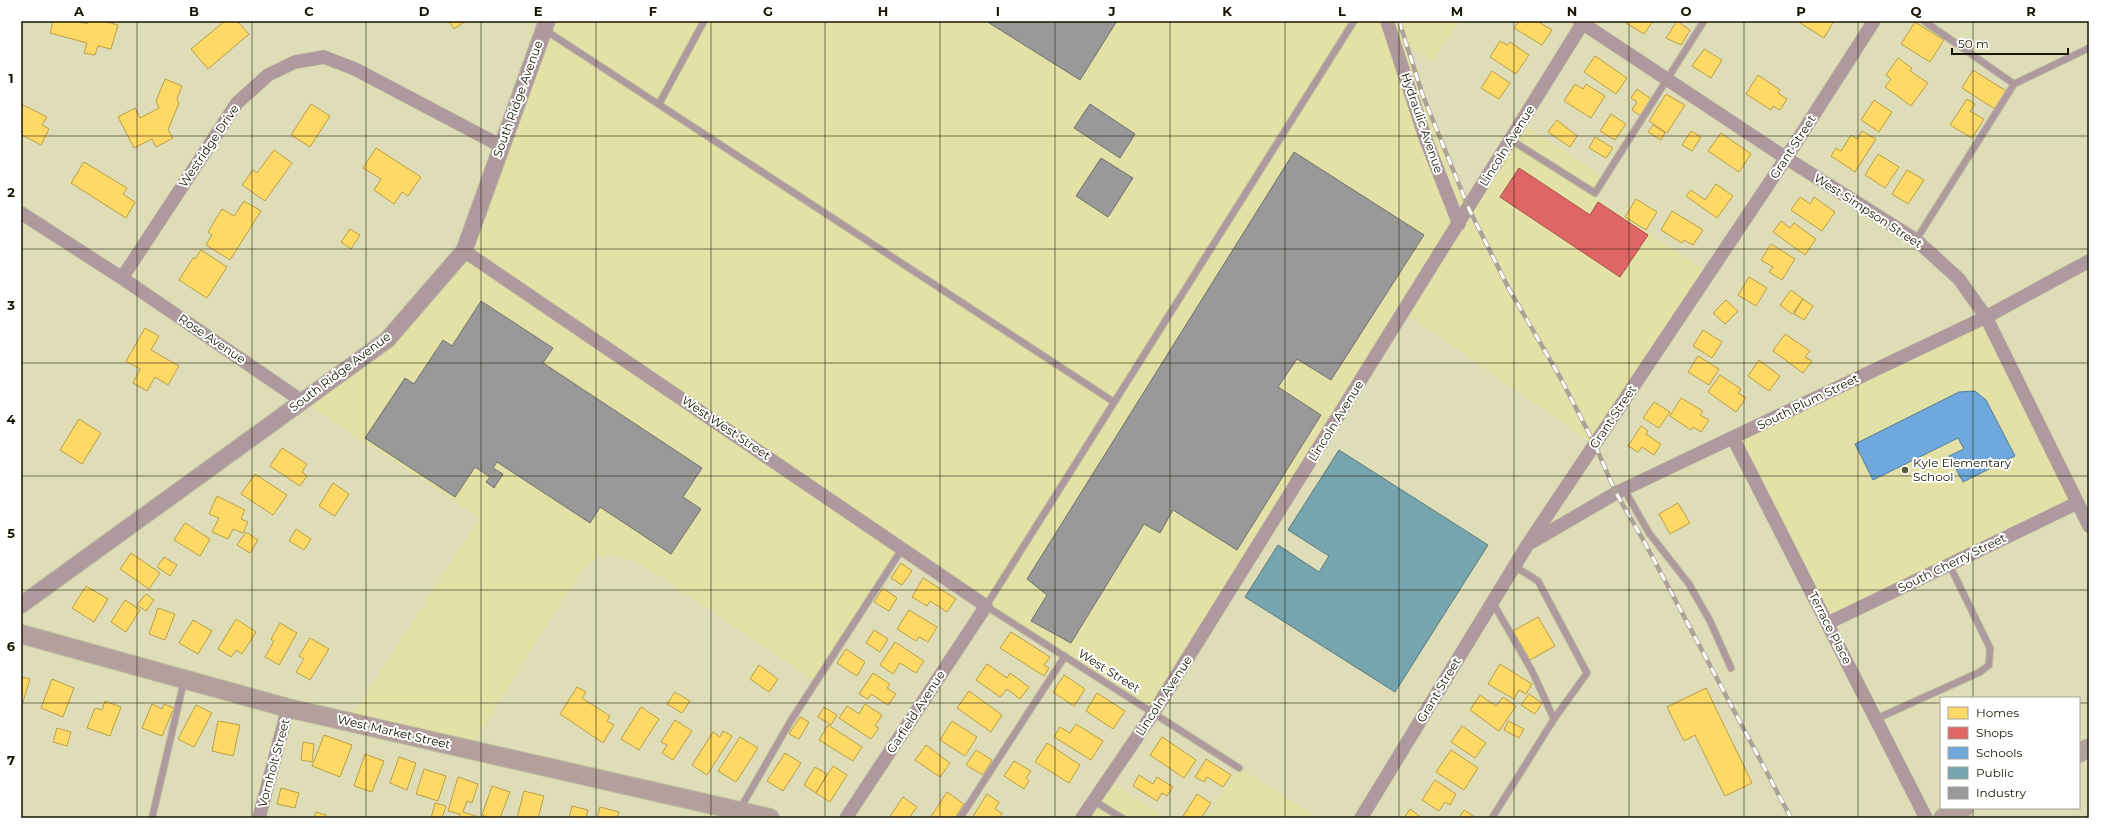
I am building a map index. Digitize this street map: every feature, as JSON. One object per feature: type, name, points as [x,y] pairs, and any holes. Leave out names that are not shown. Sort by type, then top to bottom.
[{"type":"main road","name":"West Market Street","points":[[21,634],[288,708],[738,814],[770,818]]},
{"type":"main road","points":[[2080,752],[2089,748]]},
{"type":"main road","points":[[1943,818],[1962,809]]},
{"type":"street","name":"Hydraulic Avenue","points":[[1387,21],[1426,140],[1459,224]]},
{"type":"street","name":"Grant Street","points":[[1361,818],[1528,544],[1786,158],[1874,21]]},
{"type":"street","name":"Lincoln Avenue","points":[[1082,818],[1154,712],[1459,224],[1582,22]]},
{"type":"street","name":"West Simpson Street","points":[[1582,22],[1786,158],[1916,240],[1959,279],[1986,316],[2089,526]]},
{"type":"street","name":"South Ridge Avenue","points":[[21,605],[387,340],[464,251],[546,25]]},
{"type":"street","name":"Westridge Drive","points":[[122,278],[237,104],[268,75],[295,62],[324,57],[355,69],[501,146]]},
{"type":"street","points":[[21,213],[122,278]]},
{"type":"street","name":"West West Street","points":[[464,251],[986,606]]},
{"type":"street","name":"South Plum Street","points":[[1528,544],[1624,489],[1986,316],[2089,261]]},
{"type":"street","name":"Rose Avenue","points":[[122,278],[302,401]]},
{"type":"street","name":"Terrace Place","points":[[1733,438],[1926,818]]},
{"type":"street","name":"South Cherry Street","points":[[1828,623],[2077,503]]},
{"type":"street","name":"Garfield Avenue","points":[[846,818],[986,606]]},
{"type":"street","name":"Vornholt Street","points":[[259,818],[288,708]]},
{"type":"lane","points":[[659,104],[704,21]]},
{"type":"lane","points":[[986,606],[1354,21]]},
{"type":"lane","points":[[1511,140],[1595,193],[1704,21]]},
{"type":"lane","points":[[1924,21],[2014,84]]},
{"type":"lane","points":[[546,25],[659,104],[1114,402]]},
{"type":"lane","points":[[1916,240],[2014,84],[2089,48]]},
{"type":"lane","points":[[1624,489],[1649,533],[1689,584],[1710,621],[1731,668]]},
{"type":"lane","points":[[738,814],[790,722],[902,549]]},
{"type":"lane","points":[[1876,719],[1980,672],[1989,665],[1990,648],[1949,564]]},
{"type":"lane","points":[[1492,818],[1554,719],[1587,673],[1538,581],[1514,566]]},
{"type":"lane","points":[[1493,602],[1532,672],[1554,719]]},
{"type":"lane","name":"West Street","points":[[986,606],[1154,712],[1239,768]]},
{"type":"lane","points":[[960,818],[1064,656]]},
{"type":"lane","points":[[152,818],[184,679]]},
{"type":"lane","points":[[1094,801],[1122,818]]},
{"type":"shaded area","points":[[547,21],[1459,21],[1432,62],[1406,44],[1423,96],[1468,208],[1521,123],[1605,178],[1593,196],[1709,273],[1595,445],[1404,312],[1154,712],[902,549],[816,682],[663,578],[634,561],[616,556],[597,557],[583,569],[470,749],[348,722],[480,518],[302,401],[387,340],[464,251]]},
{"type":"shaded area","name":"Kyle Elementary School","points":[[1986,317],[2077,503],[1828,623],[1733,438]]},
{"type":"shaded area","points":[[1239,768],[1318,818],[1206,818]]},
{"type":"shaded area","points":[[1108,781],[1166,818],[1082,818]]},
{"type":"building: Homes","points":[[53,21],[76,21],[87,24],[88,21],[103,21],[118,25],[111,49],[98,46],[95,55],[84,53],[87,43],[50,33]]},
{"type":"building: Homes","points":[[225,21],[237,21],[249,34],[208,69],[191,49]]},
{"type":"building: Homes","points":[[449,21],[466,21],[454,29]]},
{"type":"building: Homes","points":[[1519,21],[1537,21],[1552,30],[1542,45],[1514,28]]},
{"type":"building: Homes","points":[[1623,21],[1653,21],[1644,34]]},
{"type":"building: Homes","points":[[1677,21],[1690,30],[1681,45],[1666,38]]},
{"type":"building: Homes","points":[[1797,21],[1834,21],[1824,38]]},
{"type":"building: Homes","points":[[1915,22],[1944,40],[1930,62],[1901,44]]},
{"type":"building: Homes","points":[[1500,41],[1507,45],[1510,42],[1529,55],[1516,74],[1490,57]]},
{"type":"building: Homes","points":[[1704,49],[1722,60],[1711,78],[1692,66]]},
{"type":"building: Homes","points":[[1595,56],[1627,78],[1616,94],[1584,72]]},
{"type":"building: Homes","points":[[1898,58],[1912,68],[1910,71],[1928,83],[1911,106],[1885,87],[1891,79],[1886,75]]},
{"type":"building: Homes","points":[[1973,70],[2006,91],[1995,109],[1962,88]]},
{"type":"building: Homes","points":[[1492,71],[1510,83],[1499,99],[1481,88]]},
{"type":"building: Homes","points":[[1758,75],[1780,90],[1778,93],[1787,99],[1780,110],[1773,106],[1771,110],[1746,94]]},
{"type":"building: Homes","points":[[165,79],[182,86],[177,99],[179,103],[168,130],[173,138],[156,147],[152,139],[134,148],[118,117],[135,108],[140,118],[159,108],[156,101]]},
{"type":"building: Homes","points":[[1575,84],[1583,89],[1586,84],[1605,96],[1591,118],[1564,101]]},
{"type":"building: Homes","points":[[1637,89],[1654,101],[1642,117],[1632,110],[1637,102],[1631,98]]},
{"type":"building: Homes","points":[[1666,94],[1685,105],[1667,133],[1649,121]]},
{"type":"building: Homes","points":[[1967,99],[1975,104],[1970,111],[1984,119],[1972,138],[1950,125]]},
{"type":"building: Homes","points":[[1874,100],[1892,112],[1879,132],[1861,120]]},
{"type":"building: Homes","points":[[21,104],[47,117],[42,125],[49,129],[41,145],[22,135],[21,136]]},
{"type":"building: Homes","points":[[311,104],[330,116],[310,147],[291,135]]},
{"type":"building: Homes","points":[[1611,114],[1626,124],[1615,140],[1600,131]]},
{"type":"building: Homes","points":[[1557,120],[1577,136],[1570,147],[1548,132]]},
{"type":"building: Homes","points":[[1653,125],[1665,133],[1661,140],[1648,132]]},
{"type":"building: Homes","points":[[1691,131],[1701,137],[1692,151],[1682,145]]},
{"type":"building: Homes","points":[[1862,131],[1876,139],[1855,172],[1831,156],[1836,148],[1841,151],[1851,135],[1857,139]]},
{"type":"building: Homes","points":[[1721,133],[1751,154],[1739,172],[1708,151]]},
{"type":"building: Homes","points":[[1595,137],[1613,148],[1606,158],[1589,148]]},
{"type":"building: Homes","points":[[376,148],[421,177],[408,196],[402,192],[394,204],[374,190],[381,179],[363,168]]},
{"type":"building: Homes","points":[[274,150],[292,163],[265,201],[242,185],[253,170],[257,173]]},
{"type":"building: Homes","points":[[1878,154],[1899,167],[1885,188],[1865,175]]},
{"type":"building: Homes","points":[[84,162],[127,188],[123,194],[135,202],[126,218],[71,183]]},
{"type":"building: Homes","points":[[1907,170],[1924,180],[1908,204],[1892,194]]},
{"type":"building: Homes","points":[[1716,184],[1733,196],[1717,218],[1686,196],[1691,190],[1705,200]]},
{"type":"building: Homes","points":[[1800,197],[1810,204],[1814,197],[1835,212],[1822,231],[1791,210]]},
{"type":"building: Homes","points":[[1636,199],[1657,212],[1646,230],[1625,217]]},
{"type":"building: Homes","points":[[244,201],[261,211],[230,260],[206,245],[212,235],[208,232],[222,209],[234,216]]},
{"type":"building: Homes","points":[[1672,211],[1703,230],[1693,245],[1684,240],[1682,243],[1661,230]]},
{"type":"building: Homes","points":[[1781,221],[1790,228],[1794,223],[1816,239],[1805,255],[1773,232]]},
{"type":"building: Homes","points":[[350,229],[360,235],[351,249],[341,242]]},
{"type":"building: Homes","points":[[1771,244],[1795,259],[1782,280],[1769,272],[1773,267],[1761,260]]},
{"type":"building: Homes","points":[[201,250],[227,267],[207,298],[179,280],[193,258],[195,259]]},
{"type":"building: Homes","points":[[1749,277],[1767,288],[1756,306],[1738,295]]},
{"type":"building: Homes","points":[[1791,290],[1803,299],[1792,314],[1780,305]]},
{"type":"building: Homes","points":[[1803,299],[1813,306],[1804,320],[1794,314]]},
{"type":"building: Homes","points":[[1726,300],[1738,311],[1725,324],[1713,313]]},
{"type":"building: Homes","points":[[145,328],[159,336],[151,350],[179,366],[168,385],[155,377],[147,391],[133,383],[140,369],[126,361]]},
{"type":"building: Homes","points":[[1703,330],[1722,342],[1712,358],[1693,346]]},
{"type":"building: Homes","points":[[1785,334],[1810,351],[1805,357],[1812,361],[1803,373],[1773,351]]},
{"type":"building: Homes","points":[[1698,356],[1719,369],[1709,385],[1688,372]]},
{"type":"building: Homes","points":[[1759,360],[1780,376],[1769,391],[1748,376]]},
{"type":"building: Homes","points":[[1720,375],[1741,389],[1738,393],[1746,398],[1736,412],[1708,392]]},
{"type":"building: Homes","points":[[1681,398],[1703,411],[1700,415],[1709,420],[1701,432],[1693,427],[1691,430],[1670,416]]},
{"type":"building: Homes","points":[[1654,402],[1670,412],[1659,428],[1643,418]]},
{"type":"building: Homes","points":[[79,419],[101,433],[82,464],[60,450]]},
{"type":"building: Homes","points":[[1641,426],[1648,431],[1646,434],[1661,444],[1654,455],[1642,447],[1638,452],[1628,446]]},
{"type":"building: Homes","points":[[282,448],[307,464],[302,472],[307,476],[300,486],[270,466]]},
{"type":"building: Homes","points":[[255,474],[287,495],[273,515],[241,494]]},
{"type":"building: Homes","points":[[333,483],[349,494],[335,516],[319,506]]},
{"type":"building: Homes","points":[[217,496],[245,510],[241,519],[248,522],[243,533],[233,529],[228,539],[212,532],[219,518],[209,514]]},
{"type":"building: Homes","points":[[1678,503],[1690,523],[1670,534],[1659,514]]},
{"type":"building: Homes","points":[[185,523],[210,539],[200,556],[174,540]]},
{"type":"building: Homes","points":[[296,529],[311,539],[304,550],[289,541]]},
{"type":"building: Homes","points":[[246,532],[258,540],[250,553],[237,545]]},
{"type":"building: Homes","points":[[131,553],[160,573],[149,589],[120,569]]},
{"type":"building: Homes","points":[[164,557],[177,565],[170,576],[157,567]]},
{"type":"building: Homes","points":[[901,563],[912,571],[902,585],[891,578]]},
{"type":"building: Homes","points":[[923,578],[956,599],[947,612],[930,601],[927,606],[912,597]]},
{"type":"building: Homes","points":[[86,586],[108,599],[94,622],[72,608]]},
{"type":"building: Homes","points":[[883,588],[897,598],[889,611],[874,602]]},
{"type":"building: Homes","points":[[146,594],[154,600],[146,611],[137,605]]},
{"type":"building: Homes","points":[[125,600],[140,610],[126,632],[111,622]]},
{"type":"building: Homes","points":[[158,608],[175,614],[165,640],[149,634]]},
{"type":"building: Homes","points":[[909,610],[937,627],[928,642],[919,637],[916,641],[897,629]]},
{"type":"building: Homes","points":[[1538,617],[1555,646],[1530,660],[1513,631]]},
{"type":"building: Homes","points":[[236,619],[256,632],[242,654],[236,650],[231,657],[218,649]]},
{"type":"building: Homes","points":[[193,620],[212,631],[198,654],[179,643]]},
{"type":"building: Homes","points":[[280,623],[297,633],[279,665],[265,657],[274,641],[271,639]]},
{"type":"building: Homes","points":[[874,630],[888,639],[880,652],[866,643]]},
{"type":"building: Homes","points":[[1011,632],[1050,657],[1044,665],[1049,668],[1044,676],[1000,648]]},
{"type":"building: Homes","points":[[310,638],[329,649],[310,680],[296,672],[304,659],[299,656]]},
{"type":"building: Homes","points":[[895,642],[924,661],[916,673],[900,663],[893,674],[880,665]]},
{"type":"building: Homes","points":[[846,649],[865,662],[857,676],[837,663]]},
{"type":"building: Homes","points":[[987,664],[1007,678],[1010,673],[1029,687],[1020,699],[1007,689],[1000,697],[976,680]]},
{"type":"building: Homes","points":[[1500,664],[1532,684],[1526,694],[1519,690],[1514,699],[1488,684]]},
{"type":"building: Homes","points":[[759,665],[778,679],[769,692],[750,679]]},
{"type":"building: Homes","points":[[873,673],[890,684],[887,688],[896,694],[888,705],[871,694],[868,699],[859,694]]},
{"type":"building: Homes","points":[[1064,675],[1085,689],[1074,706],[1053,692]]},
{"type":"building: Homes","points":[[21,677],[30,679],[23,702],[21,701]]},
{"type":"building: Homes","points":[[52,679],[74,688],[63,717],[41,708]]},
{"type":"building: Homes","points":[[577,687],[586,692],[582,698],[610,716],[607,721],[614,725],[603,743],[560,714]]},
{"type":"building: Homes","points":[[1706,688],[1752,783],[1725,796],[1695,735],[1684,741],[1667,707]]},
{"type":"building: Homes","points":[[969,691],[1002,715],[991,732],[957,708]]},
{"type":"building: Homes","points":[[675,692],[690,701],[682,713],[667,704]]},
{"type":"building: Homes","points":[[1097,693],[1125,711],[1113,729],[1086,711]]},
{"type":"building: Homes","points":[[1529,694],[1542,703],[1535,714],[1521,705]]},
{"type":"building: Homes","points":[[1480,695],[1496,706],[1503,697],[1516,706],[1499,731],[1470,710]]},
{"type":"building: Homes","points":[[105,701],[121,707],[110,736],[87,728],[95,708],[102,710]]},
{"type":"building: Homes","points":[[152,704],[162,709],[164,704],[174,708],[162,736],[142,728]]},
{"type":"building: Homes","points":[[865,704],[882,715],[875,726],[879,728],[871,739],[839,718],[847,706],[859,714]]},
{"type":"building: Homes","points":[[196,705],[212,713],[194,747],[178,739]]},
{"type":"building: Homes","points":[[641,707],[659,719],[639,750],[621,739]]},
{"type":"building: Homes","points":[[824,707],[837,715],[831,725],[818,717]]},
{"type":"building: Homes","points":[[800,717],[809,722],[799,739],[789,734]]},
{"type":"building: Homes","points":[[675,720],[692,731],[673,760],[662,753],[667,745],[661,742]]},
{"type":"building: Homes","points":[[218,721],[240,725],[233,756],[212,751]]},
{"type":"building: Homes","points":[[952,721],[977,737],[965,756],[940,740]]},
{"type":"building: Homes","points":[[1508,721],[1524,729],[1519,738],[1504,730]]},
{"type":"building: Homes","points":[[1076,724],[1103,741],[1091,760],[1054,737],[1060,727],[1070,733]]},
{"type":"building: Homes","points":[[828,725],[862,747],[853,761],[819,740]]},
{"type":"building: Homes","points":[[1462,726],[1486,743],[1475,758],[1451,742]]},
{"type":"building: Homes","points":[[57,728],[71,732],[67,746],[53,742]]},
{"type":"building: Homes","points":[[723,731],[732,736],[707,775],[692,765],[713,732],[720,737]]},
{"type":"building: Homes","points":[[324,735],[352,745],[340,777],[312,766]]},
{"type":"building: Homes","points":[[740,737],[758,748],[736,782],[718,771]]},
{"type":"building: Homes","points":[[1162,737],[1196,760],[1184,778],[1150,755]]},
{"type":"building: Homes","points":[[303,742],[314,744],[312,762],[301,760]]},
{"type":"building: Homes","points":[[1047,743],[1080,765],[1069,783],[1035,762]]},
{"type":"building: Homes","points":[[926,745],[950,763],[940,777],[915,760]]},
{"type":"building: Homes","points":[[976,750],[992,760],[983,775],[966,765]]},
{"type":"building: Homes","points":[[1451,750],[1478,768],[1464,790],[1436,772]]},
{"type":"building: Homes","points":[[785,753],[801,763],[783,791],[767,781]]},
{"type":"building: Homes","points":[[365,754],[384,761],[372,792],[354,786]]},
{"type":"building: Homes","points":[[399,757],[416,763],[407,790],[390,783]]},
{"type":"building: Homes","points":[[1206,759],[1231,775],[1223,787],[1207,777],[1204,782],[1195,777]]},
{"type":"building: Homes","points":[[1014,761],[1031,771],[1026,778],[1029,781],[1024,789],[1004,776]]},
{"type":"building: Homes","points":[[833,766],[847,775],[830,802],[816,793]]},
{"type":"building: Homes","points":[[815,767],[827,774],[816,793],[804,785]]},
{"type":"building: Homes","points":[[424,769],[446,776],[438,801],[416,794]]},
{"type":"building: Homes","points":[[1139,775],[1153,784],[1157,777],[1173,787],[1167,796],[1162,793],[1157,801],[1133,786]]},
{"type":"building: Homes","points":[[458,777],[478,784],[472,803],[467,801],[463,812],[476,816],[475,818],[459,818],[460,814],[448,811]]},
{"type":"building: Homes","points":[[1435,780],[1456,794],[1450,805],[1445,802],[1439,811],[1422,800]]},
{"type":"building: Homes","points":[[492,786],[510,792],[500,818],[490,818],[482,815]]},
{"type":"building: Homes","points":[[281,788],[299,793],[295,808],[277,804]]},
{"type":"building: Homes","points":[[524,791],[544,796],[538,818],[517,818]]},
{"type":"building: Homes","points":[[947,792],[964,804],[955,818],[930,818]]},
{"type":"building: Homes","points":[[987,794],[999,802],[995,809],[1002,813],[1000,818],[972,818]]},
{"type":"building: Homes","points":[[1197,794],[1211,803],[1201,818],[1182,818]]},
{"type":"building: Homes","points":[[903,797],[917,807],[909,818],[889,818]]},
{"type":"building: Homes","points":[[435,803],[446,806],[442,818],[431,818]]},
{"type":"building: Homes","points":[[572,806],[588,810],[586,818],[569,818]]},
{"type":"building: Homes","points":[[600,807],[619,812],[617,818],[597,818]]},
{"type":"building: Homes","points":[[1410,809],[1422,818],[1404,818]]},
{"type":"building: Homes","points":[[1464,810],[1476,818],[1459,818]]},
{"type":"building: Homes","points":[[316,812],[326,815],[326,818],[314,818]]},
{"type":"building: Shops","points":[[1519,168],[1590,215],[1598,202],[1648,235],[1620,277],[1500,197]]},
{"type":"building: Schools","points":[[1975,391],[1986,400],[2015,456],[1963,482],[1949,456],[1964,449],[1958,438],[1873,480],[1855,444],[1959,392]]},
{"type":"building: Public","points":[[1339,450],[1488,545],[1395,692],[1245,597],[1278,545],[1319,572],[1329,556],[1288,530]]},
{"type":"building: Industry","points":[[986,21],[1117,21],[1080,80]]},
{"type":"building: Industry","points":[[1090,104],[1135,134],[1120,158],[1074,128]]},
{"type":"building: Industry","points":[[1294,152],[1424,235],[1331,380],[1297,359],[1278,387],[1321,415],[1237,550],[1173,510],[1160,533],[1144,524],[1071,643],[1031,621],[1047,595],[1027,579]]},
{"type":"building: Industry","points":[[1101,158],[1133,178],[1108,217],[1076,196]]},
{"type":"building: Industry","points":[[481,301],[553,348],[543,363],[702,468],[683,497],[701,509],[671,554],[600,507],[590,523],[497,462],[493,468],[503,474],[494,488],[486,482],[490,477],[475,467],[455,497],[365,438],[405,378],[414,384],[443,340],[452,346]]},
{"type":"railway","points":[[1399,21],[1423,96],[1469,209],[1509,289],[1560,377],[1595,445],[1616,493],[1645,543],[1791,818]]},
{"type":"place","name":"Kyle Elementary School","points":[[1905,470]]}]
